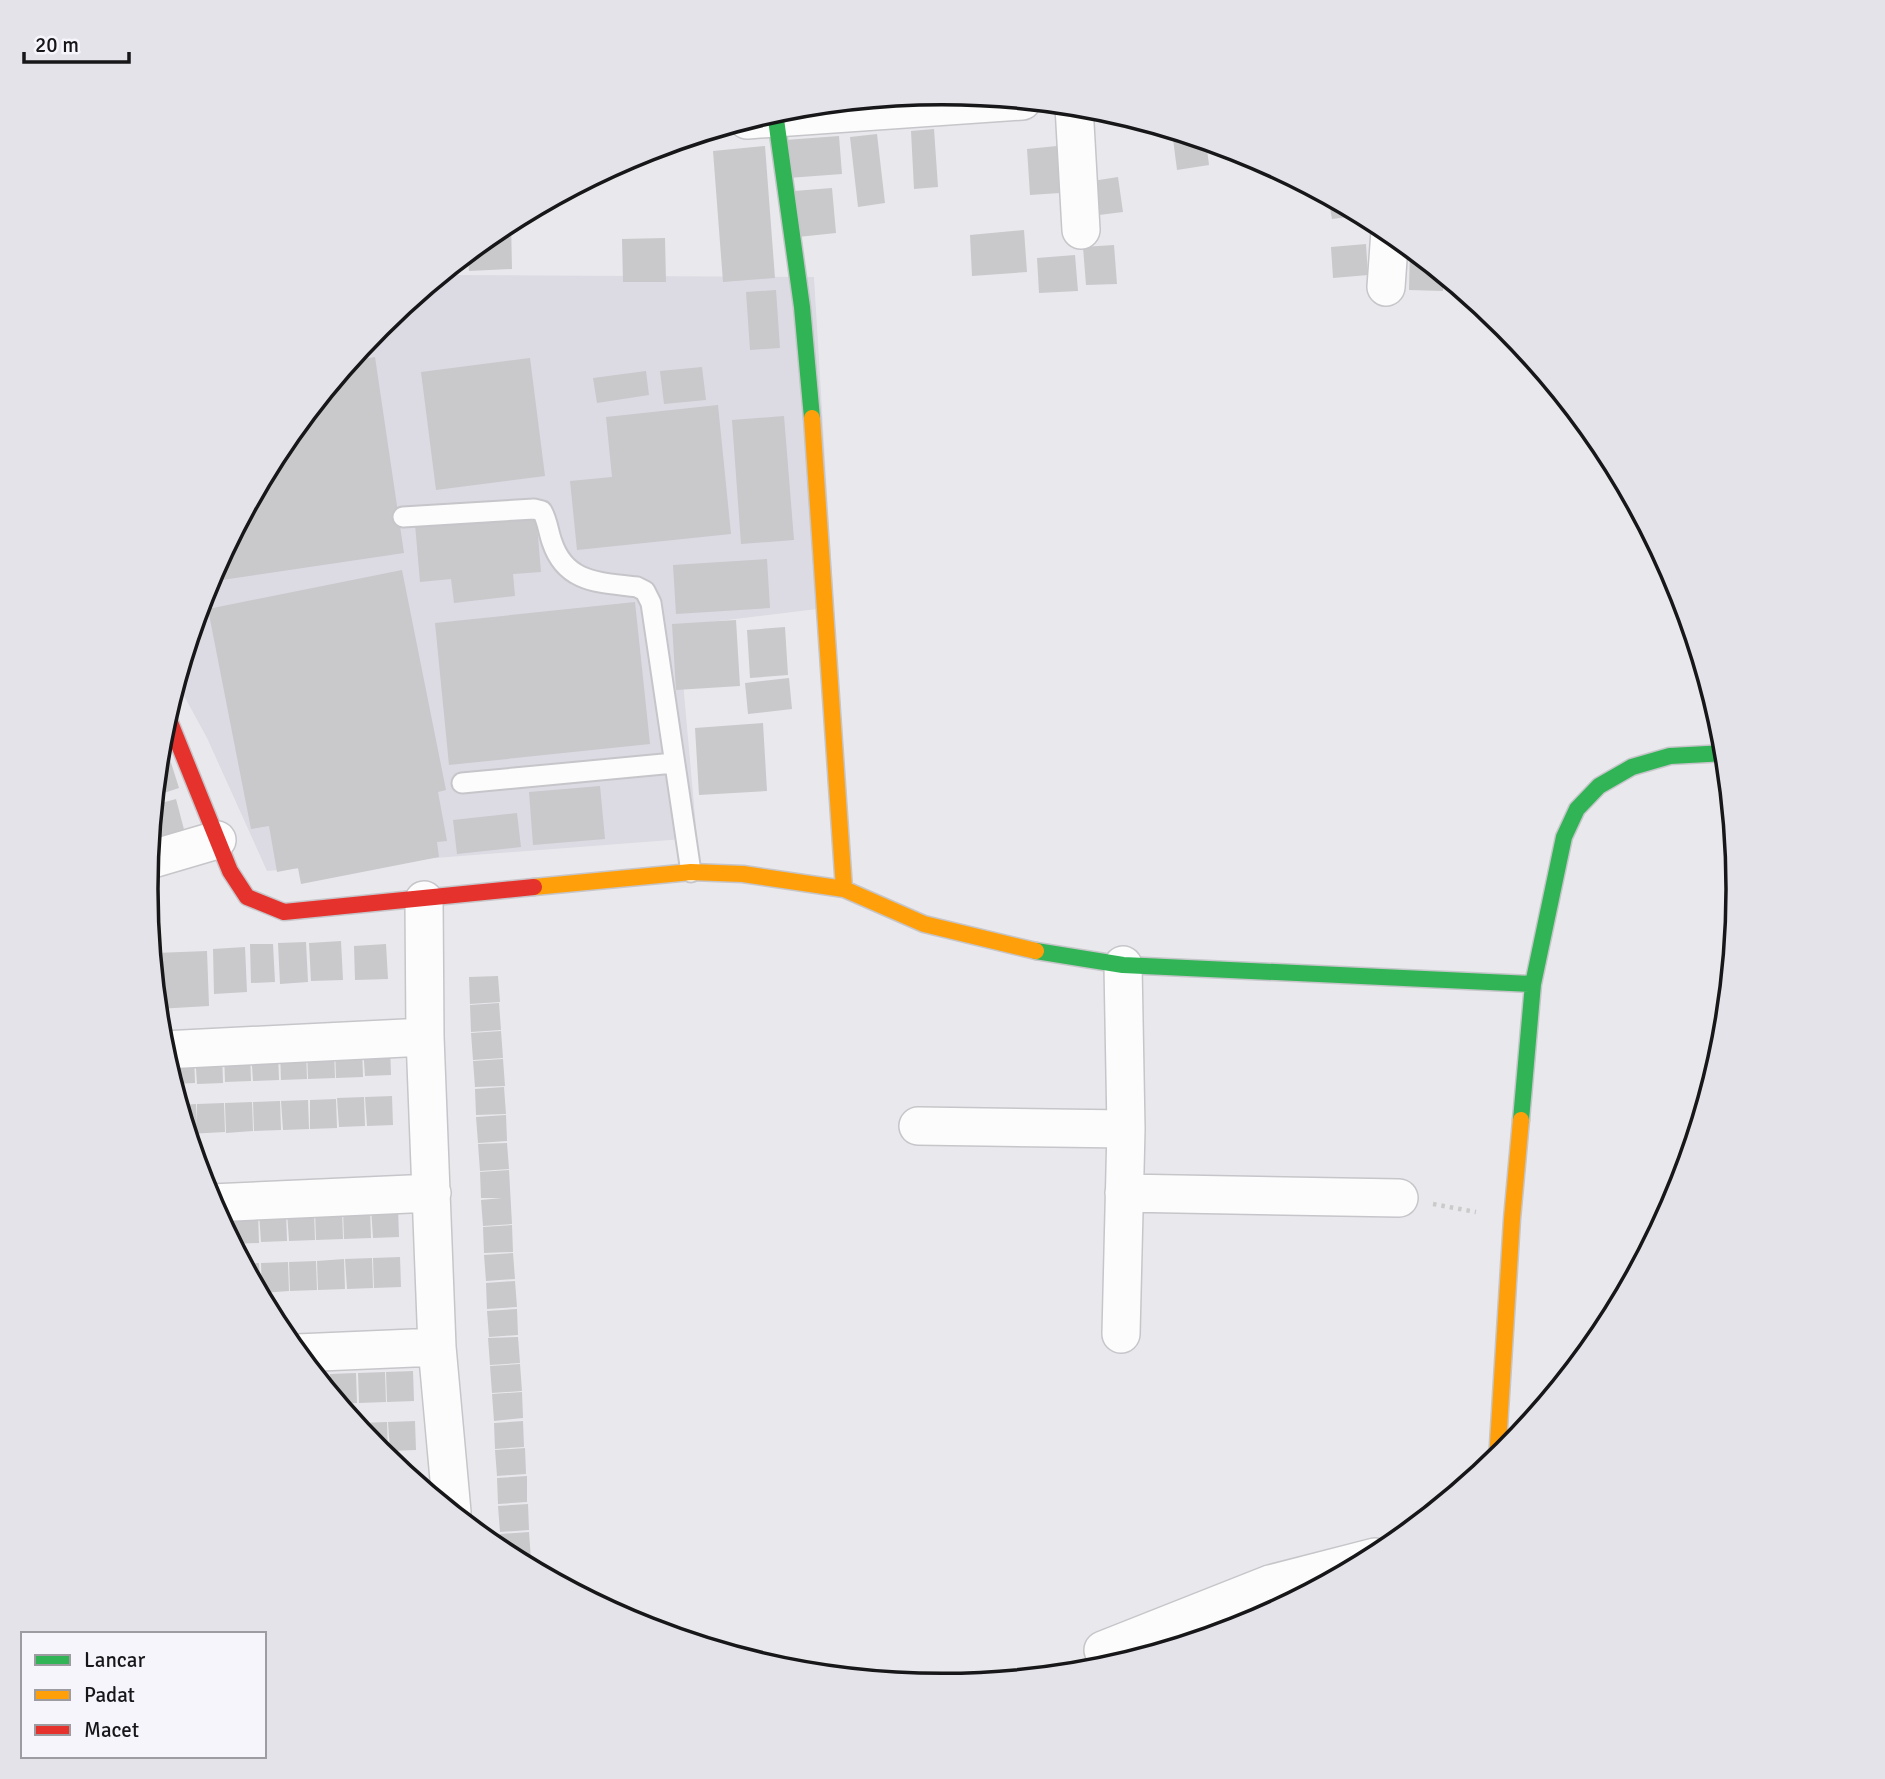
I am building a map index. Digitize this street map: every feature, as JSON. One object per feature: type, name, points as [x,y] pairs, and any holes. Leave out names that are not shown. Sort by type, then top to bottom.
[{"type":"street","points":[[836,113],[952,105]]},
{"type":"street","points":[[1075,117],[1081,230]]},
{"type":"street","points":[[767,125],[805,346],[819,503],[844,889]]},
{"type":"street","points":[[1386,287],[1389,245]]},
{"type":"street","points":[[174,732],[230,871],[247,897],[284,912],[691,872],[743,874],[844,889],[924,924],[1016,948],[1124,965],[1533,984]]},
{"type":"street","points":[[1498,1443],[1512,1219],[1533,984],[1564,838],[1577,809],[1599,786],[1632,767],[1670,756],[1715,754]]},
{"type":"street","points":[[159,857],[217,840]]},
{"type":"street","points":[[424,900],[425,1037],[437,1347],[447,1497]]},
{"type":"street","points":[[1121,1334],[1126,1129],[1124,965]]},
{"type":"street","points":[[175,1049],[425,1037]]},
{"type":"street","points":[[918,1126],[1126,1129]]},
{"type":"street","points":[[224,1202],[432,1192]]},
{"type":"street","points":[[1124,1193],[1399,1198]]},
{"type":"street","points":[[310,1352],[437,1347]]},
{"type":"street","points":[[1103,1650],[1270,1584],[1340,1566]]},
{"type":"lane","points":[[403,517],[534,509],[542,511],[561,562],[576,576],[638,587],[645,592],[651,603],[691,872]]},
{"type":"lane","points":[[462,783],[674,763]]},
{"type":"path","points":[[1399,1198],[1512,1219]]},
{"type":"shaded area","points":[[455,275],[814,277],[834,607],[678,626],[697,838],[267,871],[207,738],[183,694],[218,589],[263,497],[320,412],[353,372],[388,335]]},
{"type":"building","points":[[934,129],[938,187],[914,189],[911,131]]},
{"type":"building","points":[[877,134],[885,203],[858,207],[850,137]]},
{"type":"building","points":[[839,136],[842,174],[788,178],[785,140]]},
{"type":"building","points":[[1173,140],[1207,152],[1209,165],[1177,170]]},
{"type":"building","points":[[765,146],[775,278],[723,282],[713,151]]},
{"type":"building","points":[[1057,146],[1060,193],[1030,195],[1027,149]]},
{"type":"building","points":[[1118,177],[1123,212],[1091,216],[1086,182]]},
{"type":"building","points":[[832,188],[836,233],[798,237],[794,191]]},
{"type":"building","points":[[1330,207],[1346,217],[1332,219]]},
{"type":"building","points":[[1024,230],[1027,272],[972,276],[970,235]]},
{"type":"building","points":[[511,234],[512,269],[469,271],[469,264]]},
{"type":"building","points":[[665,238],[666,282],[623,282],[622,239]]},
{"type":"building","points":[[1366,244],[1368,275],[1333,278],[1331,247]]},
{"type":"building","points":[[1114,245],[1117,284],[1086,285],[1083,247]]},
{"type":"building","points":[[1075,255],[1078,291],[1039,293],[1037,258]]},
{"type":"building","points":[[1410,260],[1443,286],[1443,291],[1409,290]]},
{"type":"building","points":[[776,290],[780,348],[750,350],[746,292]]},
{"type":"building","points":[[375,357],[404,553],[222,580],[263,497],[290,454],[320,412],[366,358]]},
{"type":"building","points":[[530,358],[545,476],[436,490],[421,372]]},
{"type":"building","points":[[702,367],[706,400],[664,404],[660,371]]},
{"type":"building","points":[[646,371],[649,395],[597,403],[593,378]]},
{"type":"building","points":[[718,405],[731,534],[577,550],[570,481],[612,477],[606,417]]},
{"type":"building","points":[[784,416],[794,540],[741,544],[732,420]]},
{"type":"building","points":[[536,513],[541,572],[513,574],[515,596],[454,603],[451,579],[420,582],[415,524]]},
{"type":"building","points":[[767,559],[770,608],[676,614],[673,565]]},
{"type":"building","points":[[402,570],[446,790],[438,792],[447,841],[437,842],[439,857],[301,884],[298,868],[277,872],[269,826],[251,829],[209,613],[211,608]]},
{"type":"building","points":[[635,602],[650,744],[449,765],[435,623]]},
{"type":"building","points":[[736,620],[740,686],[676,690],[672,624]]},
{"type":"building","points":[[785,627],[788,675],[750,678],[747,630]]},
{"type":"building","points":[[789,678],[792,709],[748,714],[745,683]]},
{"type":"building","points":[[763,723],[767,791],[699,795],[695,728]]},
{"type":"building","points":[[170,758],[179,788],[164,793]]},
{"type":"building","points":[[600,786],[605,839],[533,845],[529,792]]},
{"type":"building","points":[[176,799],[186,837],[160,844],[160,838],[163,802]]},
{"type":"building","points":[[517,813],[521,847],[457,854],[453,820]]},
{"type":"building","points":[[341,941],[343,980],[311,981],[309,943]]},
{"type":"building","points":[[306,942],[308,982],[280,984],[278,943]]},
{"type":"building","points":[[250,944],[273,944],[275,982],[251,983]]},
{"type":"building","points":[[386,944],[388,979],[355,980],[354,946]]},
{"type":"building","points":[[245,947],[247,992],[214,994],[213,949]]},
{"type":"building","points":[[207,951],[209,1006],[168,1008],[161,953]]},
{"type":"building","points":[[498,976],[500,1002],[470,1004],[469,977]]},
{"type":"building","points":[[499,1003],[501,1030],[471,1032],[470,1005]]},
{"type":"building","points":[[501,1031],[503,1058],[473,1060],[471,1033]]},
{"type":"building","points":[[390,1046],[391,1075],[365,1076],[363,1047]]},
{"type":"building","points":[[362,1047],[363,1077],[336,1078],[335,1048]]},
{"type":"building","points":[[334,1049],[335,1078],[308,1079],[307,1050]]},
{"type":"building","points":[[306,1050],[307,1079],[281,1080],[280,1051]]},
{"type":"building","points":[[278,1051],[279,1080],[253,1081],[251,1052]]},
{"type":"building","points":[[250,1052],[251,1081],[225,1082],[224,1053]]},
{"type":"building","points":[[222,1053],[223,1083],[197,1084],[195,1054]]},
{"type":"building","points":[[194,1054],[195,1083],[183,1084],[176,1055]]},
{"type":"building","points":[[503,1059],[505,1086],[475,1087],[473,1061]]},
{"type":"building","points":[[504,1087],[506,1114],[476,1115],[475,1089]]},
{"type":"building","points":[[392,1096],[393,1125],[367,1126],[365,1097]]},
{"type":"building","points":[[364,1097],[365,1126],[339,1127],[337,1098]]},
{"type":"building","points":[[336,1099],[337,1128],[310,1129],[310,1100]]},
{"type":"building","points":[[308,1100],[309,1129],[283,1130],[281,1101]]},
{"type":"building","points":[[280,1101],[281,1130],[254,1131],[253,1102]]},
{"type":"building","points":[[252,1102],[253,1131],[226,1133],[225,1103]]},
{"type":"building","points":[[224,1103],[225,1132],[197,1133],[189,1104],[196,1104],[197,1125],[197,1104]]},
{"type":"building","points":[[506,1115],[507,1141],[478,1143],[476,1117]]},
{"type":"building","points":[[507,1143],[509,1169],[480,1171],[478,1144]]},
{"type":"building","points":[[509,1170],[512,1224],[483,1226],[481,1200],[502,1198],[481,1198],[480,1172]]},
{"type":"building","points":[[398,1207],[399,1237],[373,1238],[371,1208]]},
{"type":"building","points":[[370,1208],[371,1238],[344,1239],[343,1209]]},
{"type":"building","points":[[342,1209],[343,1239],[316,1240],[315,1210]]},
{"type":"building","points":[[314,1211],[315,1240],[289,1241],[287,1212]]},
{"type":"building","points":[[286,1212],[287,1241],[261,1242],[259,1213]]},
{"type":"building","points":[[258,1213],[259,1243],[243,1244],[231,1214]]},
{"type":"building","points":[[512,1225],[513,1252],[484,1253],[483,1227]]},
{"type":"building","points":[[513,1253],[515,1279],[486,1281],[484,1255]]},
{"type":"building","points":[[400,1257],[401,1287],[374,1288],[373,1258]]},
{"type":"building","points":[[372,1258],[373,1288],[347,1289],[345,1259]]},
{"type":"building","points":[[344,1259],[345,1289],[318,1290],[317,1261]]},
{"type":"building","points":[[316,1261],[317,1290],[290,1291],[289,1262]]},
{"type":"building","points":[[288,1262],[289,1291],[270,1292],[262,1279],[261,1263]]},
{"type":"building","points":[[253,1263],[259,1263],[260,1276]]},
{"type":"building","points":[[515,1281],[517,1307],[487,1309],[486,1283]]},
{"type":"building","points":[[517,1309],[518,1335],[489,1337],[487,1311]]},
{"type":"building","points":[[518,1337],[520,1363],[490,1365],[488,1338]]},
{"type":"building","points":[[520,1364],[522,1391],[492,1393],[490,1366]]},
{"type":"building","points":[[413,1371],[414,1401],[387,1402],[386,1372]]},
{"type":"building","points":[[385,1372],[386,1402],[359,1403],[358,1373]]},
{"type":"building","points":[[356,1373],[357,1403],[350,1403],[330,1379],[330,1374]]},
{"type":"building","points":[[522,1392],[523,1418],[494,1421],[492,1394]]},
{"type":"building","points":[[415,1421],[416,1450],[395,1451],[390,1446],[388,1422]]},
{"type":"building","points":[[523,1421],[524,1447],[495,1449],[494,1423]]},
{"type":"building","points":[[387,1422],[388,1444],[368,1423]]},
{"type":"building","points":[[525,1448],[526,1474],[497,1476],[495,1450]]},
{"type":"building","points":[[527,1476],[527,1502],[498,1504],[497,1478]]},
{"type":"building","points":[[528,1504],[529,1530],[500,1532],[498,1506]]},
{"type":"building","points":[[529,1532],[531,1557],[500,1537],[500,1534]]},
{"type":"traffic: fast","points":[[777,123],[802,307],[812,418]]},
{"type":"traffic: fast","points":[[1521,1120],[1533,984],[1564,837],[1577,809],[1599,786],[1632,767],[1670,756],[1715,754]]},
{"type":"traffic: fast","points":[[1036,951],[1123,965],[1533,984]]},
{"type":"traffic: slow","points":[[812,418],[844,889]]},
{"type":"traffic: slow","points":[[534,887],[691,872],[743,874],[844,889],[924,924],[1036,951]]},
{"type":"traffic: slow","points":[[1498,1443],[1521,1120]]},
{"type":"traffic: jam","points":[[174,732],[230,871],[247,897],[284,912],[534,887]]}]
